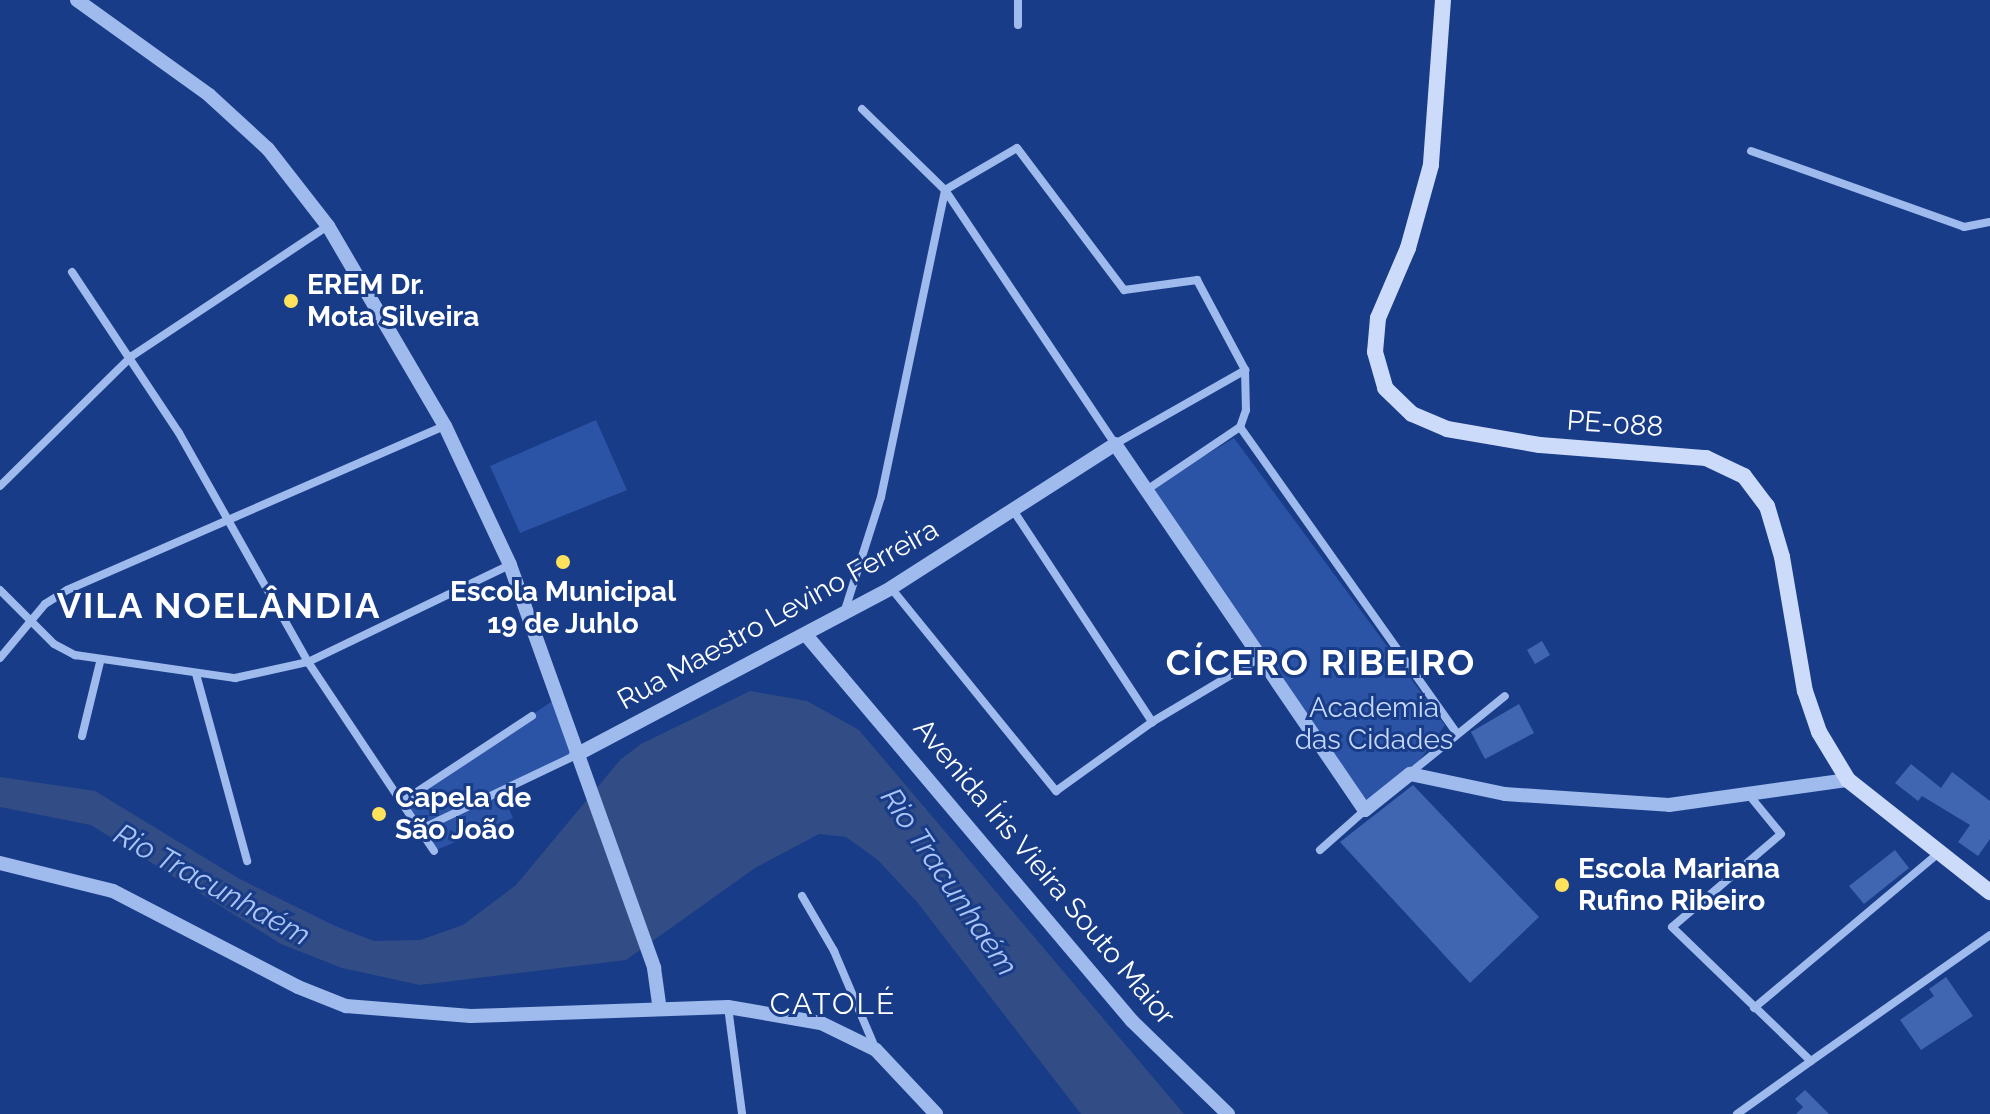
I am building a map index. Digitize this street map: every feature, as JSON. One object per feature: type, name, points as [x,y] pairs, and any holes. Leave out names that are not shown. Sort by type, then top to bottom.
[{"type":"main road","name":"PE-088","points":[[1443,0],[1431,165],[1408,248],[1378,318],[1375,352],[1385,388],[1412,414],[1447,429],[1540,445],[1706,458],[1744,476],[1767,506],[1805,691],[1819,732],[1848,780],[1990,892]]},
{"type":"street","points":[[77,0],[209,95],[268,149],[328,226],[445,426],[510,565],[654,968],[659,1005]]},
{"type":"street","points":[[1018,0],[1018,25]]},
{"type":"street","points":[[862,109],[945,190],[1144,492],[1365,810]]},
{"type":"street","points":[[843,614],[881,497],[945,190],[1017,148],[1124,290],[1197,280],[1245,370],[1246,410],[1240,427],[1144,492]]},
{"type":"street","points":[[1751,151],[1964,227],[1990,222]]},
{"type":"street","points":[[0,486],[132,356],[328,226]]},
{"type":"street","points":[[72,272],[132,356],[231,521],[308,662],[434,851]]},
{"type":"street","points":[[1115,444],[1245,370]]},
{"type":"street","points":[[0,658],[30,621],[67,590],[445,426]]},
{"type":"street","points":[[1240,427],[1455,731]]},
{"type":"street","name":"Rua Maestro Levino Ferreira","points":[[576,755],[891,588],[1115,444]]},
{"type":"street","points":[[1013,510],[1152,722]]},
{"type":"street","points":[[0,590],[54,644],[100,662],[235,678],[308,662],[510,565]]},
{"type":"street","points":[[891,588],[1056,791],[1152,722],[1261,657]]},
{"type":"street","name":"Avenida Íris Vieira Souto Maior","points":[[806,635],[828,657],[1132,1021],[1228,1114]]},
{"type":"street","points":[[82,736],[100,662]]},
{"type":"street","points":[[196,674],[247,861]]},
{"type":"street","points":[[1320,850],[1410,774],[1455,731],[1505,696]]},
{"type":"street","points":[[400,803],[532,716]]},
{"type":"street","points":[[419,830],[576,755]]},
{"type":"street","points":[[1410,774],[1505,794],[1669,805],[1848,780]]},
{"type":"street","points":[[1749,795],[1781,834],[1672,927],[1811,1061]]},
{"type":"street","points":[[1754,1008],[1940,852]]},
{"type":"street","points":[[0,863],[113,891],[346,1006],[471,1016],[659,1005],[728,1007],[821,1023],[876,1050]]},
{"type":"street","points":[[802,896],[834,951],[876,1050],[936,1114]]},
{"type":"street","points":[[1737,1114],[1990,935]]},
{"type":"street","points":[[728,1007],[742,1114]]},
{"type":"green space","points":[[596,420],[627,490],[520,533],[490,466]]},
{"type":"green space","name":"Academia das Cidades","points":[[1234,438],[1445,725],[1410,774],[1365,810],[1144,492]]},
{"type":"green space","points":[[554,700],[574,756],[500,788],[513,818],[434,851],[400,803]]},
{"type":"water","name":"Rio Tracunhaém","points":[[750,691],[807,701],[859,730],[1184,1114],[1081,1114],[917,902],[878,860],[846,837],[819,834],[755,868],[626,960],[420,985],[342,968],[281,944],[91,825],[0,807],[0,777],[95,791],[238,878],[335,926],[374,941],[420,940],[463,925],[516,885],[620,760],[641,744]]},
{"type":"building","points":[[1542,641],[1550,655],[1535,664],[1527,650]]},
{"type":"building","points":[[1519,704],[1534,733],[1485,759],[1471,732]]},
{"type":"building","points":[[1911,764],[1941,788],[1952,772],[1990,801],[1990,839],[1978,856],[1958,842],[1970,825],[1922,796],[1918,801],[1895,783]]},
{"type":"building","points":[[1413,785],[1539,917],[1470,983],[1340,842]]},
{"type":"building","points":[[1895,850],[1909,868],[1864,904],[1849,886]]},
{"type":"building","points":[[1946,977],[1973,1016],[1921,1050],[1900,1020],[1934,996],[1929,989]]},
{"type":"building","points":[[1805,1090],[1829,1114],[1796,1114],[1803,1107],[1795,1099]]},
{"type":"place","name":"EREM Dr. Mota Silveira","points":[[291,301]]},
{"type":"place","name":"Escola Municipal 19 de Juhlo","points":[[563,562]]},
{"type":"place","name":"Capela de São João","points":[[379,814]]},
{"type":"place","name":"Escola Mariana Rufino Ribeiro","points":[[1562,885]]},
{"type":"district","name":"VILA NOELÂNDIA","points":[[219,606]]},
{"type":"district","name":"CÍCERO RIBEIRO","points":[[1321,663]]},
{"type":"district","name":"CATOLÉ","points":[[833,1004]]}]
